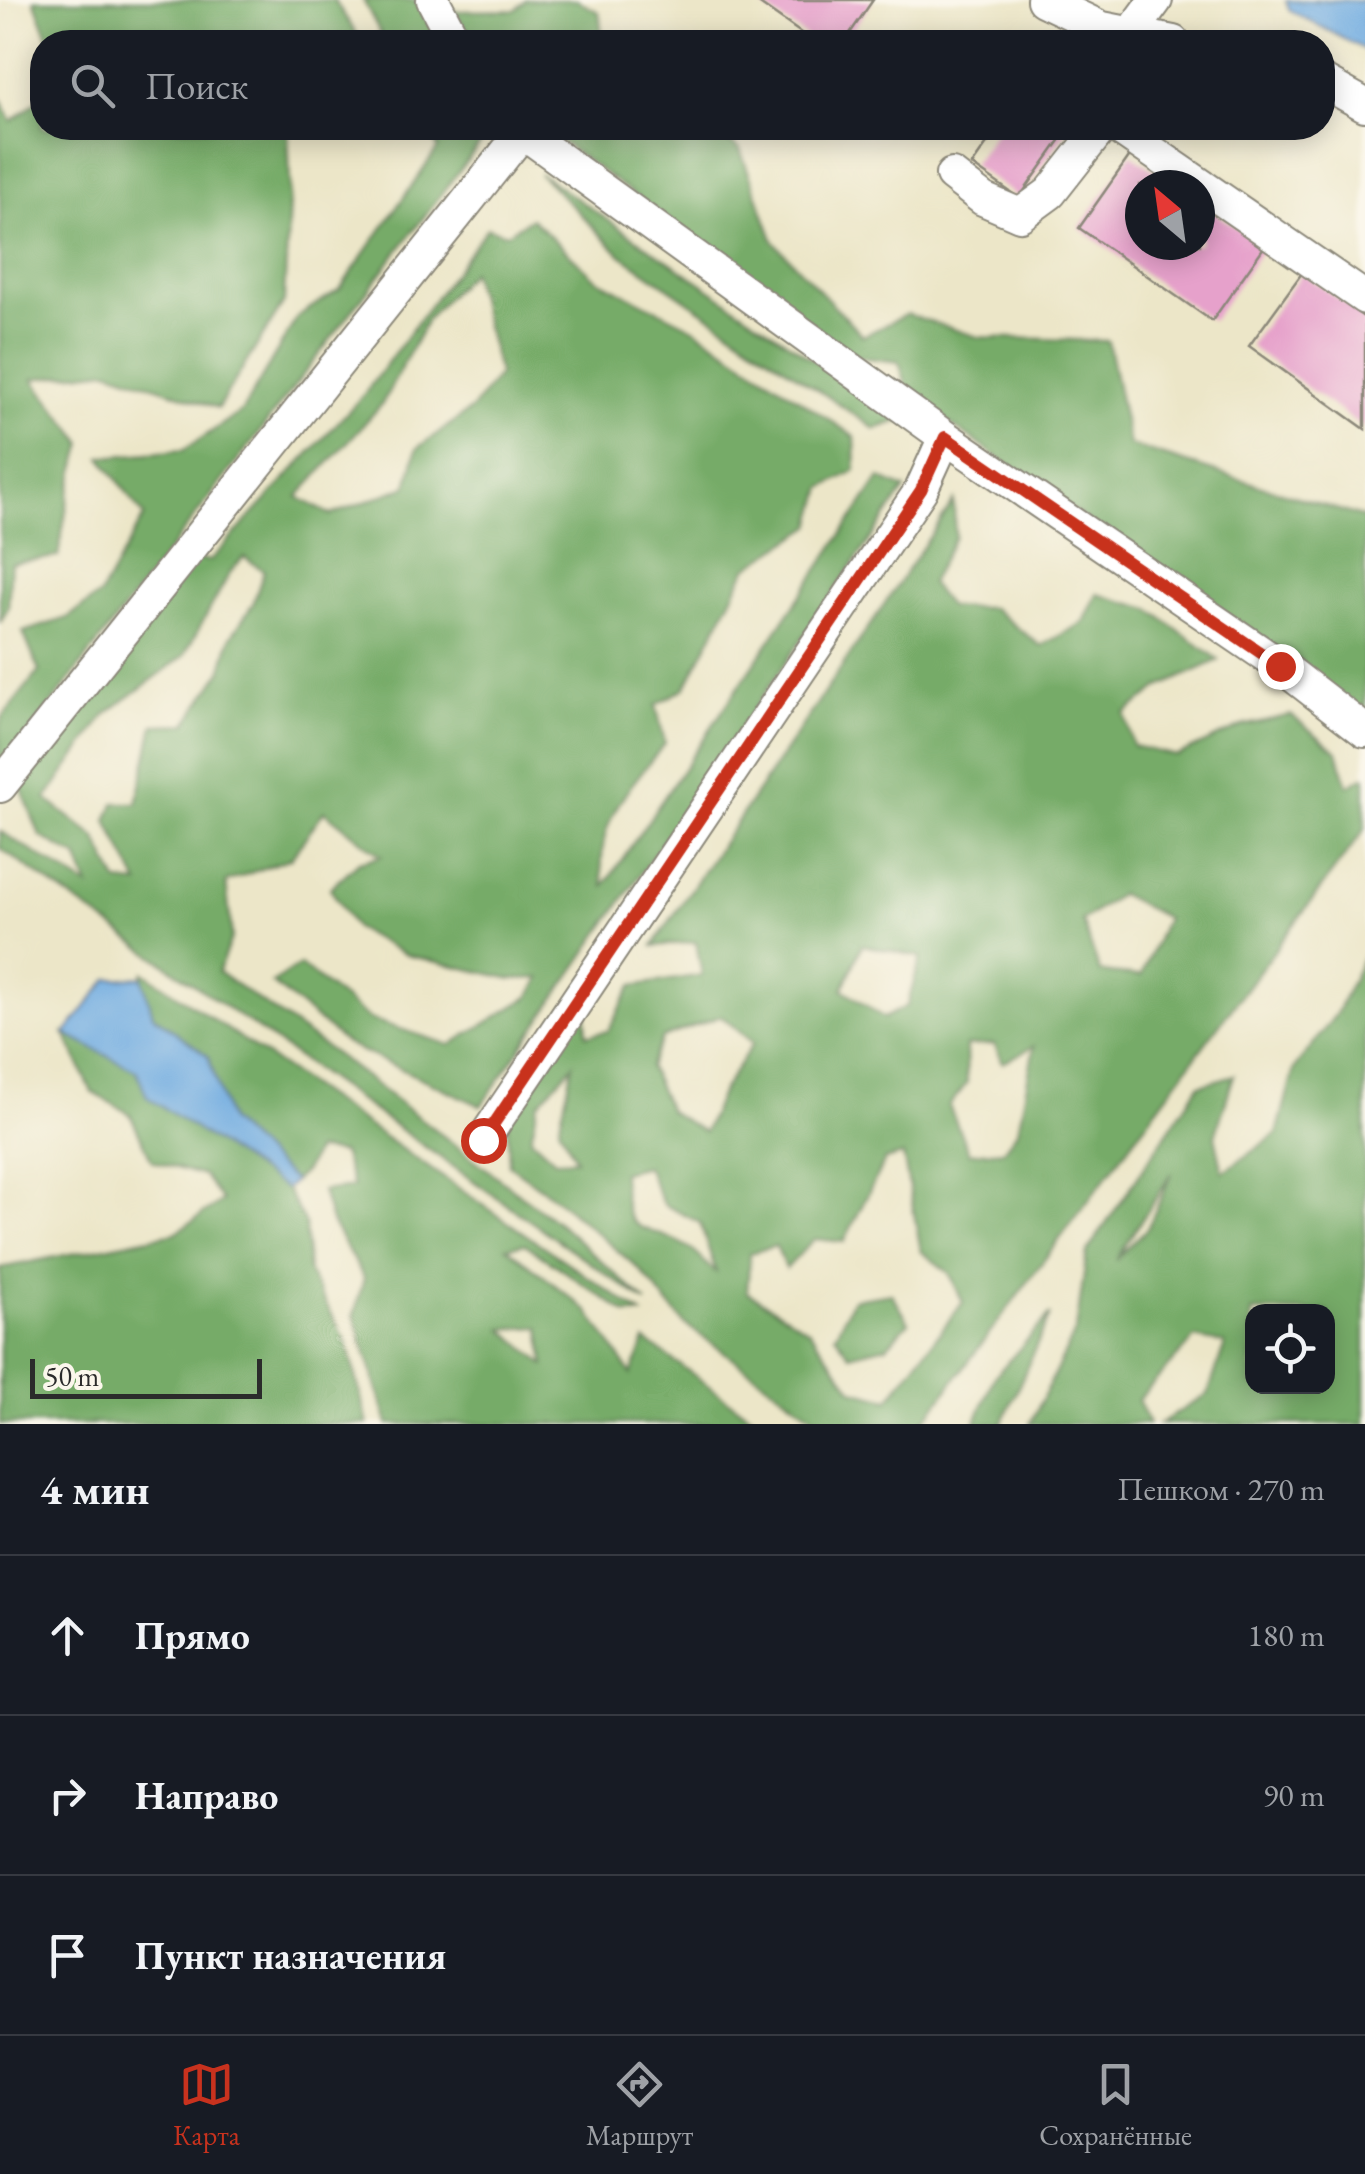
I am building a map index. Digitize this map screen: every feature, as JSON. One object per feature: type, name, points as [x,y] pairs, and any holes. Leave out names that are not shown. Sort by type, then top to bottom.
[{"type":"lane","points":[[433,0],[449,30]]},
{"type":"lane","points":[[1043,0],[1112,30]]},
{"type":"lane","points":[[1134,30],[1156,0]]},
{"type":"lane","points":[[1335,89],[1365,106]]},
{"type":"lane","points":[[0,786],[511,140]]},
{"type":"lane","points":[[533,140],[945,437],[1280,666],[1365,731]]},
{"type":"lane","points":[[952,176],[983,198],[1020,215],[1050,193],[1092,140]]},
{"type":"lane","points":[[1135,140],[1365,298]]},
{"type":"lane","points":[[483,1140],[921,490],[945,437]]},
{"type":"green space","points":[[34,0],[334,0],[354,30],[45,30]]},
{"type":"green space","points":[[363,0],[416,0],[432,30],[379,30]]},
{"type":"green space","points":[[526,0],[576,0],[599,12],[601,30],[466,30],[454,11],[515,10]]},
{"type":"green space","points":[[0,98],[12,121],[30,107],[30,140],[288,140],[290,183],[284,302],[218,408],[108,370],[33,379],[83,443],[58,557],[11,563],[8,608],[0,623]]},
{"type":"green space","points":[[434,140],[483,140],[0,771],[3,716],[39,671],[23,632],[67,618],[100,595],[144,516],[101,457],[184,450],[242,411],[298,316],[340,289],[438,148]]},
{"type":"green space","points":[[559,140],[726,140],[740,149],[774,242],[863,336],[907,314],[978,337],[1108,341],[1129,445],[1365,518],[1365,716],[909,395],[899,362],[857,357]]},
{"type":"green space","points":[[539,173],[902,420],[875,429],[621,255]]},
{"type":"green space","points":[[531,218],[596,279],[694,328],[855,437],[856,470],[823,488],[812,526],[747,568],[685,688],[656,705],[665,743],[616,808],[603,843],[604,886],[880,478],[905,489],[481,1106],[348,1045],[272,983],[300,965],[369,1019],[450,1045],[529,997],[541,978],[512,979],[406,955],[355,928],[330,888],[359,862],[381,856],[324,811],[291,858],[226,882],[232,937],[218,972],[339,1057],[566,1229],[647,1303],[0,848],[0,831],[89,887],[77,857],[40,836],[17,777],[191,558],[210,561],[365,393],[487,228],[506,234]],"holes":[[[471,272],[499,374],[472,409],[417,448],[407,486],[331,515],[298,497],[382,404],[428,318]],[[244,557],[264,571],[253,604],[231,637],[221,672],[186,724],[154,725],[137,803],[114,803],[107,821],[139,884],[118,882],[96,838],[46,799],[106,714],[184,656],[231,571]]]},
{"type":"green space","points":[[954,501],[955,537],[930,583],[949,607],[992,608],[1041,646],[1084,622],[1097,594],[1150,609],[1219,660],[1160,687],[1125,714],[1133,746],[1177,756],[1242,726],[1291,715],[1337,751],[1348,786],[1365,776],[1365,829],[922,1424],[824,1424],[685,1324],[639,1269],[554,1197],[509,1165],[507,1118],[585,1007],[587,1035],[608,1031],[632,986],[702,975],[696,942],[653,946]],"holes":[[[1120,894],[1166,918],[1141,976],[1100,972],[1082,921]],[[862,945],[921,957],[907,1006],[884,1018],[843,989]],[[721,1016],[753,1043],[722,1091],[704,1132],[669,1111],[649,1067],[662,1038]],[[994,1044],[1003,1063],[1034,1046],[1018,1130],[1003,1150],[969,1153],[949,1106],[967,1083],[966,1046]],[[573,1065],[559,1127],[576,1159],[555,1160],[531,1138],[538,1104]],[[903,1155],[921,1251],[949,1273],[963,1302],[889,1399],[853,1390],[809,1330],[747,1292],[750,1253],[776,1246],[786,1269],[814,1239],[844,1242],[885,1160]],[[646,1166],[663,1204],[700,1223],[716,1272],[686,1246],[637,1225],[631,1219],[622,1172]]]},
{"type":"green space","points":[[1365,953],[1365,1424],[1159,1424],[1208,1394],[1225,1344],[1195,1338],[1138,1400],[1149,1424],[1030,1424],[1076,1330],[1087,1252],[1199,1085],[1234,1075],[1215,1136],[1223,1172],[1277,1134],[1294,1069],[1336,1014]],"holes":[[[1172,1173],[1148,1227],[1117,1259]]]},
{"type":"green space","points":[[144,972],[642,1314],[627,1314],[525,1244],[507,1247],[588,1311],[631,1374],[645,1341],[764,1424],[388,1424],[354,1315],[364,1278],[331,1222],[322,1191],[353,1187],[342,1153],[316,1150],[305,1171],[294,1181],[229,1121],[208,1056],[153,1015]],"holes":[[[540,1327],[545,1365],[503,1329]]]},
{"type":"green space","points":[[65,1034],[138,1071],[148,1097],[286,1189],[305,1224],[308,1272],[347,1342],[368,1424],[0,1424],[0,1268],[175,1233],[222,1201],[204,1176],[152,1161],[130,1114],[92,1092]]},
{"type":"green space","points":[[891,1293],[909,1322],[887,1346],[850,1355],[835,1335],[853,1299]]},
{"type":"green space","points":[[1050,1315],[1002,1424],[975,1424],[994,1377]]},
{"type":"water","points":[[1365,0],[1365,50],[1335,34],[1335,30],[1327,30],[1289,10],[1286,1]]},
{"type":"water","points":[[142,977],[153,1015],[208,1056],[229,1121],[294,1181],[286,1189],[147,1097],[137,1071],[65,1034],[108,979]]},
{"type":"building","points":[[754,0],[873,0],[852,30],[797,30]]},
{"type":"building","points":[[990,140],[1060,140],[1019,198],[972,165]]},
{"type":"building","points":[[1131,154],[1154,170],[1125,170],[1125,260],[1215,260],[1215,213],[1264,247],[1212,321],[1079,228]]},
{"type":"building","points":[[1302,273],[1365,318],[1365,429],[1249,346]]},
{"type":"route","points":[[483,1140],[921,490],[945,437],[1280,666]]}]
